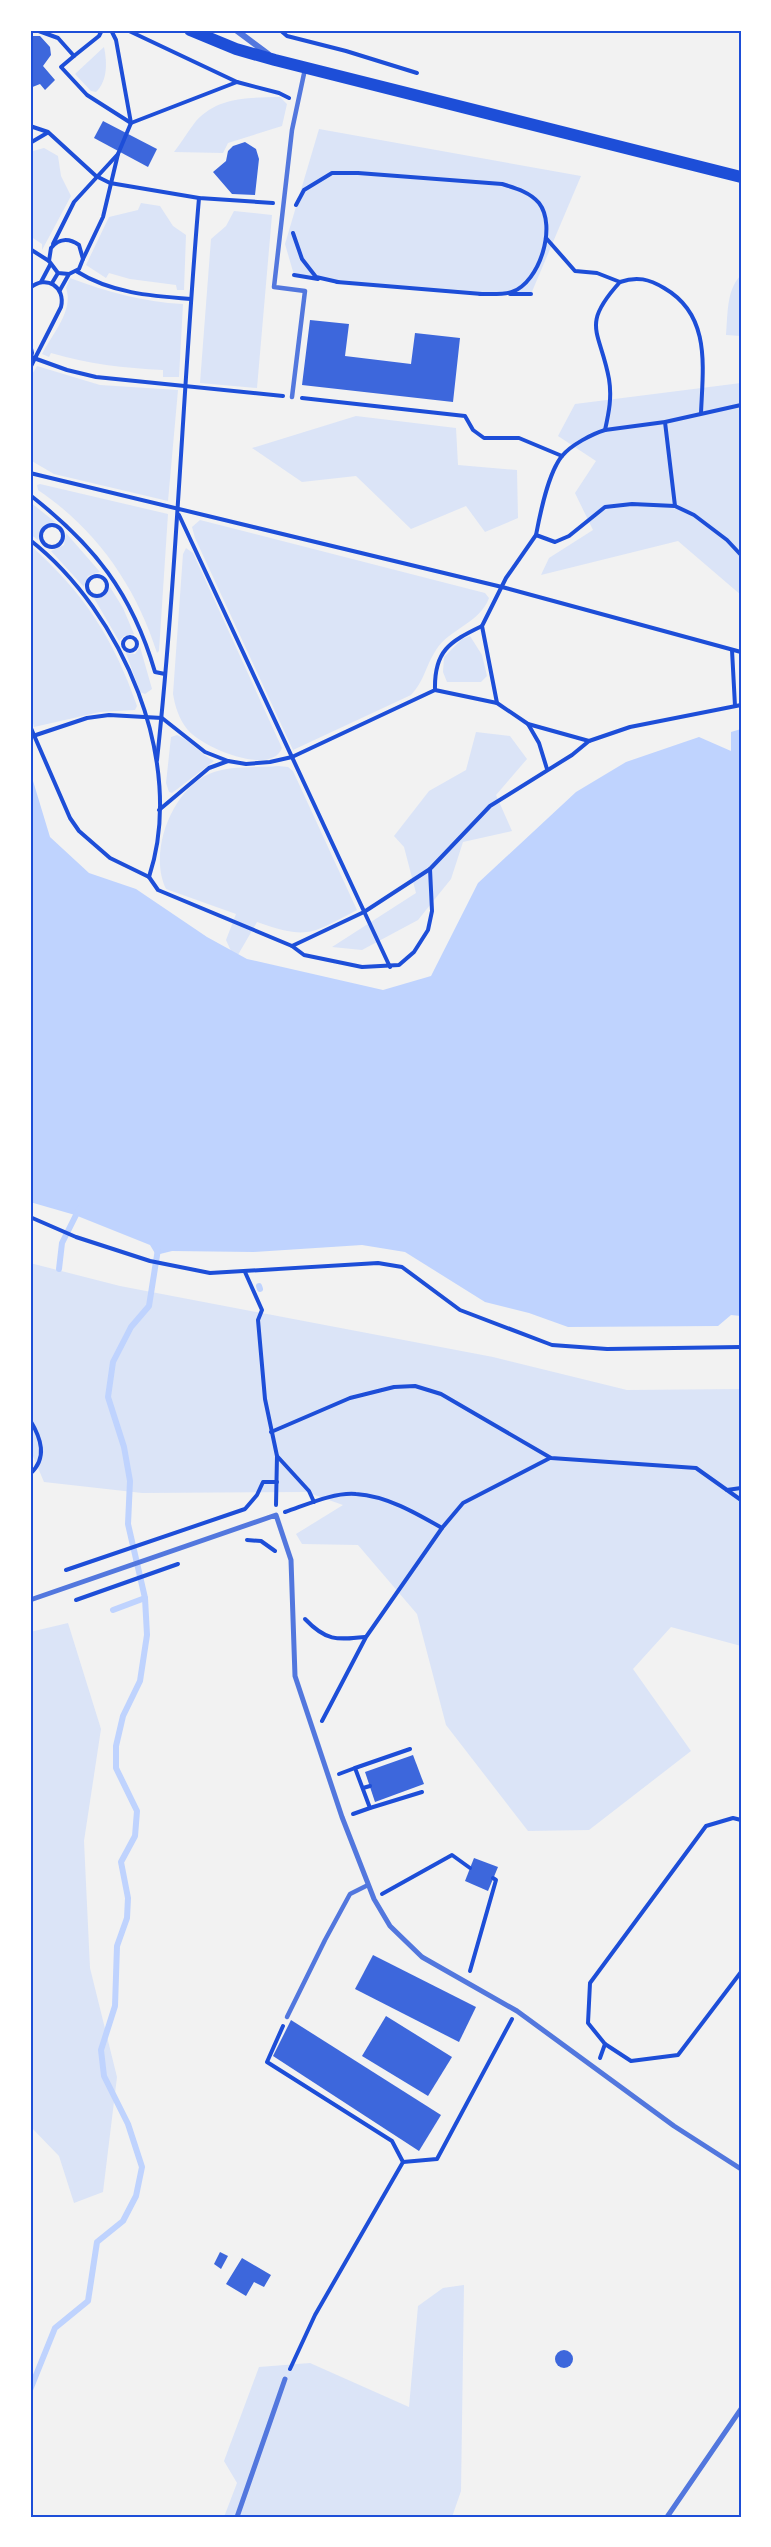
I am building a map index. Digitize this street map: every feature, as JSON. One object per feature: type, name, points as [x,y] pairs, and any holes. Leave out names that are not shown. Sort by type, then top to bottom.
[{"type":"main road","points":[[190,30],[236,49],[275,60],[741,177]]},
{"type":"street","points":[[236,30],[275,60]]},
{"type":"street","points":[[30,1600],[276,1515],[289,1549],[294,1608],[295,1676],[342,1817],[374,1899],[390,1926],[422,1957],[516,2011],[674,2126],[741,2169]]},
{"type":"street","points":[[237,2517],[285,2379]]},
{"type":"street","points":[[667,2517],[741,2409]]},
{"type":"lane","points":[[292,397],[305,291],[274,287],[292,130],[305,67]]},
{"type":"lane","points":[[287,2017],[350,1894],[368,1885]]},
{"type":"path","points":[[36,30],[58,38],[75,56]]},
{"type":"path","points":[[102,30],[99,36],[61,67],[87,95],[131,123]]},
{"type":"path","points":[[30,249],[50,263],[58,273],[69,274],[76,271],[103,217],[118,154],[131,123],[116,40],[111,30]]},
{"type":"path","points":[[127,30],[237,82],[279,93]]},
{"type":"path","points":[[280,30],[286,36],[346,51],[417,73]]},
{"type":"path","points":[[131,123],[237,82]]},
{"type":"path","points":[[31,125],[48,132],[96,176],[110,183],[199,198],[283,204]]},
{"type":"path","points":[[30,142],[48,132]]},
{"type":"path","points":[[41,282],[50,263],[51,248],[74,202],[118,154]]},
{"type":"path","points":[[294,214],[304,190],[332,173],[358,172],[502,184],[524,191],[540,204],[546,238],[542,258],[521,287],[511,293],[480,294]]},
{"type":"path","points":[[148,877],[154,859],[158,811],[157,760],[179,512],[185,385],[199,198]]},
{"type":"path","points":[[293,230],[302,260],[316,277],[338,282]]},
{"type":"path","points":[[546,238],[575,271],[597,273],[620,282]]},
{"type":"path","points":[[51,248],[59,241],[70,240],[79,246],[83,259]]},
{"type":"path","points":[[76,271],[90,280],[114,288],[143,295],[191,299]]},
{"type":"path","points":[[52,283],[58,273]]},
{"type":"path","points":[[32,358],[61,307],[60,290],[69,274]]},
{"type":"path","points":[[294,275],[338,282],[480,294],[531,294]]},
{"type":"path","points":[[605,430],[611,399],[609,377],[599,349],[595,321],[601,303],[620,282],[635,277],[655,283],[678,296],[694,315],[704,348],[701,413]]},
{"type":"path","points":[[30,288],[41,282],[52,283],[60,290]]},
{"type":"path","points":[[30,344],[32,358],[30,369]]},
{"type":"path","points":[[32,358],[96,377],[465,416],[473,430],[483,438],[519,438],[562,456]]},
{"type":"path","points":[[435,690],[434,675],[441,652],[456,639],[482,626],[502,587],[536,536],[544,499],[562,456],[594,433],[665,422],[741,405]]},
{"type":"path","points":[[665,422],[675,506]]},
{"type":"path","points":[[30,473],[179,512],[502,587],[741,652]]},
{"type":"path","points":[[30,495],[64,521],[88,546],[123,595],[145,637],[155,672],[165,674]]},
{"type":"path","points":[[536,536],[555,542],[570,536],[606,507],[632,504],[675,506],[694,515],[727,540],[741,555]]},
{"type":"path","points":[[179,512],[390,967]]},
{"type":"path","points":[[59,527],[64,521]]},
{"type":"path","points":[[43,547],[40,538],[42,531],[52,525],[59,527]]},
{"type":"path","points":[[43,547],[54,547],[60,544],[63,537],[59,527]]},
{"type":"path","points":[[30,540],[43,547],[88,595],[122,649],[157,760]]},
{"type":"path","points":[[97,576],[105,580],[107,586],[104,594],[88,595],[88,584],[91,579],[97,576]]},
{"type":"path","points":[[105,580],[110,576]]},
{"type":"path","points":[[482,626],[497,703]]},
{"type":"path","points":[[131,636],[137,641],[138,646],[133,651],[122,649],[123,641],[127,637],[131,636]]},
{"type":"path","points":[[137,641],[145,637]]},
{"type":"path","points":[[732,650],[735,706]]},
{"type":"path","points":[[33,736],[87,718],[145,716],[162,718],[205,752],[228,761],[246,764],[292,757],[435,690],[497,703],[528,724],[589,741]]},
{"type":"path","points":[[292,946],[364,912],[430,869],[490,806],[572,755],[589,741],[630,727],[741,705]]},
{"type":"path","points":[[528,724],[539,743],[547,769]]},
{"type":"path","points":[[30,726],[79,831],[110,858],[148,877],[158,890],[292,946],[304,955],[362,967],[399,965],[414,952],[428,930],[432,911],[430,869]]},
{"type":"path","points":[[158,811],[209,768],[228,761]]},
{"type":"path","points":[[30,1217],[76,1237],[150,1262],[210,1273],[378,1263],[402,1267],[460,1310],[552,1345],[607,1349],[741,1347]]},
{"type":"path","points":[[245,1272],[262,1310],[258,1320],[265,1399],[277,1456],[276,1515]]},
{"type":"path","points":[[271,1432],[350,1398],[394,1388],[415,1386],[441,1394],[551,1458],[696,1468],[741,1500]]},
{"type":"path","points":[[30,1420],[40,1442],[41,1456],[40,1463],[30,1474]]},
{"type":"path","points":[[277,1456],[309,1491],[314,1502]]},
{"type":"path","points":[[315,1738],[324,1715],[366,1637],[442,1528],[463,1503],[551,1458]]},
{"type":"path","points":[[66,1569],[245,1509],[257,1495],[263,1482],[277,1482]]},
{"type":"path","points":[[727,1490],[741,1488]]},
{"type":"path","points":[[294,1509],[356,1493],[405,1507],[442,1528]]},
{"type":"path","points":[[238,1543],[253,1539],[268,1545]]},
{"type":"path","points":[[76,1600],[181,1563]]},
{"type":"path","points":[[294,1608],[318,1632],[336,1640],[366,1637]]},
{"type":"path","points":[[370,1808],[355,1768],[410,1749]]},
{"type":"path","points":[[363,1788],[370,1786]]},
{"type":"path","points":[[342,1817],[422,1792]]},
{"type":"path","points":[[741,1820],[734,1818],[706,1826],[699,1835],[590,1983],[588,2023],[605,2044],[631,2061],[678,2055],[741,1972]]},
{"type":"path","points":[[374,1899],[452,1855],[470,1868]]},
{"type":"path","points":[[466,1984],[496,1880],[493,1878]]},
{"type":"path","points":[[404,2162],[437,2159],[516,2011]]},
{"type":"path","points":[[287,2017],[267,2062],[392,2141],[404,2162]]},
{"type":"path","points":[[285,2379],[315,2315],[404,2162]]},
{"type":"shaded area","points":[[104,47],[105,76],[96,92],[91,91],[75,74]]},
{"type":"shaded area","points":[[280,97],[287,104],[282,126],[228,143],[223,153],[174,152],[196,121],[214,107],[235,100]]},
{"type":"shaded area","points":[[319,129],[581,176],[531,294],[412,289],[294,275],[285,244]]},
{"type":"shaded area","points":[[44,148],[58,156],[61,176],[71,196],[42,250],[42,244],[30,236],[30,152]]},
{"type":"shaded area","points":[[141,203],[160,206],[173,226],[186,235],[184,290],[177,290],[176,285],[130,279],[109,273],[106,278],[86,265],[109,217],[138,210]]},
{"type":"shaded area","points":[[234,211],[272,215],[257,388],[200,383],[211,239],[226,226]]},
{"type":"shaded area","points":[[741,275],[741,336],[726,335],[730,295]]},
{"type":"shaded area","points":[[70,278],[125,296],[183,304],[179,377],[163,377],[163,370],[106,365],[51,353],[49,357],[42,354],[65,313],[68,296],[66,288]]},
{"type":"shaded area","points":[[37,366],[100,385],[178,390],[168,501],[54,474],[30,460],[30,378]]},
{"type":"shaded area","points":[[741,383],[741,595],[678,541],[541,575],[549,558],[593,530],[575,493],[596,461],[558,436],[575,404]]},
{"type":"shaded area","points":[[356,416],[456,428],[458,465],[517,470],[518,518],[485,532],[466,506],[411,529],[356,476],[302,482],[252,448]]},
{"type":"shaded area","points":[[37,485],[168,514],[159,651],[157,653],[138,605],[111,561],[78,522],[38,490]]},
{"type":"shaded area","points":[[30,502],[55,522],[43,526],[38,540],[30,534]]},
{"type":"shaded area","points":[[200,520],[485,593],[489,598],[479,614],[448,637],[436,650],[411,695],[293,750],[195,538],[192,527]]},
{"type":"shaded area","points":[[66,533],[100,572],[88,576],[84,587],[51,551],[64,545]]},
{"type":"shaded area","points":[[30,545],[66,581],[95,618],[128,682],[137,706],[135,710],[100,712],[34,727],[30,712]]},
{"type":"shaded area","points":[[186,548],[193,553],[282,748],[275,756],[264,760],[251,759],[220,751],[206,744],[187,729],[176,708],[173,694],[183,554]]},
{"type":"shaded area","points":[[110,587],[123,608],[134,634],[124,636],[119,641],[94,598],[103,597]]},
{"type":"shaded area","points":[[470,636],[482,655],[487,676],[481,682],[447,682],[443,672],[444,657],[462,639]]},
{"type":"shaded area","points":[[140,647],[152,689],[145,694],[140,692],[126,653],[135,654]]},
{"type":"shaded area","points":[[476,732],[510,736],[527,759],[496,795],[512,831],[463,842],[451,879],[418,920],[362,950],[332,947],[416,893],[404,847],[394,836],[429,791],[466,770]]},
{"type":"shaded area","points":[[177,735],[214,761],[172,793],[169,792],[166,783],[171,737]]},
{"type":"shaded area","points":[[288,767],[293,771],[357,910],[329,925],[309,932],[288,931],[257,922],[235,960],[226,940],[236,914],[166,889],[161,874],[162,841],[174,808],[196,782],[209,774],[225,769]]},
{"type":"shaded area","points":[[30,1263],[120,1286],[493,1357],[627,1390],[741,1389],[741,1646],[671,1627],[633,1669],[691,1751],[589,1830],[528,1831],[446,1725],[417,1614],[358,1545],[302,1544],[296,1534],[343,1505],[306,1492],[142,1493],[44,1482],[30,1449]]},
{"type":"shaded area","points":[[68,1623],[101,1729],[84,1841],[90,1968],[117,2077],[103,2192],[74,2203],[59,2156],[30,2126],[30,1632]]},
{"type":"shaded area","points":[[464,2285],[461,2491],[452,2517],[224,2517],[237,2483],[224,2461],[259,2367],[310,2363],[409,2407],[418,2306],[443,2288]]},
{"type":"water","points":[[741,729],[741,1316],[731,1315],[718,1326],[568,1327],[529,1313],[485,1302],[405,1252],[362,1245],[254,1252],[172,1251],[156,1255],[150,1245],[75,1215],[30,1202],[30,771],[50,837],[89,873],[136,889],[207,937],[247,959],[383,990],[431,976],[478,883],[576,792],[626,762],[699,737],[731,751],[731,732]]},
{"type":"building","points":[[30,36],[40,36],[50,47],[51,55],[43,66],[55,80],[45,90],[40,84],[30,88]]},
{"type":"building","points":[[103,121],[157,149],[148,167],[94,138]]},
{"type":"building","points":[[245,142],[256,149],[259,159],[255,195],[232,194],[213,172],[226,161],[228,151],[233,146]]},
{"type":"building","points":[[310,320],[349,324],[345,356],[411,364],[415,333],[460,338],[453,402],[302,385]]},
{"type":"building","points":[[413,1755],[424,1784],[375,1802],[365,1772]]},
{"type":"building","points":[[474,1858],[498,1867],[488,1891],[465,1881]]},
{"type":"building","points":[[373,1955],[476,2007],[459,2042],[355,1989]]},
{"type":"building","points":[[386,2016],[452,2057],[428,2096],[362,2056]]},
{"type":"building","points":[[291,2020],[441,2115],[419,2151],[273,2056]]},
{"type":"building","points":[[220,2252],[228,2256],[221,2269],[214,2264]]},
{"type":"building","points":[[242,2258],[271,2275],[264,2287],[254,2282],[246,2296],[226,2284]]},
{"type":"building","points":[[564,2350],[570,2353],[573,2359],[570,2365],[564,2368],[558,2365],[555,2359],[558,2353]]},
{"type":"waterway","points":[[59,1269],[62,1243],[79,1209]]},
{"type":"waterway","points":[[30,2390],[55,2328],[88,2301],[97,2242],[123,2221],[136,2196],[142,2167],[128,2124],[104,2076],[101,2050],[115,2006],[117,1946],[127,1918],[128,1898],[121,1862],[135,1836],[137,1811],[116,1768],[116,1746],[123,1716],[140,1681],[147,1635],[145,1598],[128,1524],[130,1481],[124,1447],[108,1397],[113,1362],[131,1327],[149,1306],[158,1249]]},
{"type":"waterway","points":[[113,1610],[145,1598]]}]
